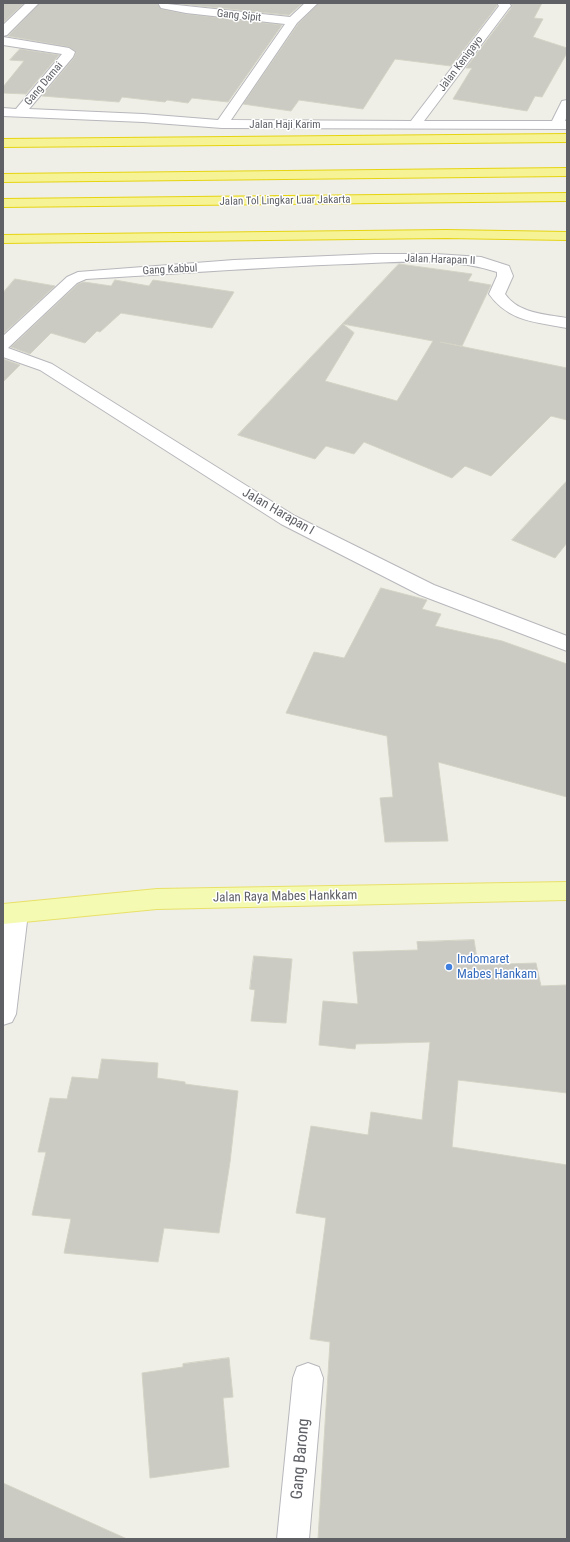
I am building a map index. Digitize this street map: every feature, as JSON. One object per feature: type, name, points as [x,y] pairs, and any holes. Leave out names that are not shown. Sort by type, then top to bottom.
[{"type":"highway","points":[[3,143],[516,140],[567,138]]},
{"type":"highway","name":"Jalan Tol Lingkar Luar Jakarta","points":[[3,178],[567,172]]},
{"type":"highway","name":"Jalan Tol Lingkar Luar Jakarta","points":[[3,203],[567,197]]},
{"type":"highway","points":[[3,239],[438,234],[567,236]]},
{"type":"main road","name":"Jalan Raya Mabes Hankkam","points":[[10,914],[157,899],[567,891]]},
{"type":"street","points":[[3,32],[33,3]]},
{"type":"street","name":"Gang Sipit","points":[[164,3],[165,6],[170,8],[293,21]]},
{"type":"street","points":[[222,124],[293,21],[312,3]]},
{"type":"street","name":"Jalan Kenigayo","points":[[414,125],[505,6],[503,3]]},
{"type":"street","name":"Gang Damai","points":[[3,42],[69,52],[69,54],[20,112]]},
{"type":"street","points":[[561,125],[567,104]]},
{"type":"street","name":"Jalan Haji Karim","points":[[3,112],[143,118],[222,124],[561,125]]},
{"type":"street","name":"Jalan Harapan II","points":[[364,258],[448,258],[479,261],[501,266],[504,269],[505,276],[497,294],[502,303],[520,313],[567,323]]},
{"type":"street","name":"Gang Kabbul","points":[[3,345],[72,280],[83,275],[364,258]]},
{"type":"street","name":"Jalan Harapan I","points":[[3,352],[46,367],[288,520],[428,590],[567,644]]},
{"type":"street","points":[[3,1014],[10,914]]},
{"type":"street","name":"Gang Barong","points":[[293,1539],[308,1378]]},
{"type":"building","points":[[3,3],[24,3],[3,23]]},
{"type":"building","points":[[40,3],[157,3],[161,9],[186,14],[282,25],[228,102],[192,98],[188,103],[167,100],[165,102],[122,97],[119,102],[42,96],[74,58],[76,52],[69,47],[8,36]]},
{"type":"building","points":[[172,3],[303,3],[289,15]]},
{"type":"building","points":[[319,3],[496,3],[497,6],[451,66],[395,59],[363,109],[299,100],[291,111],[243,104],[298,24]]},
{"type":"building","points":[[511,3],[542,3],[534,18],[543,19],[533,37],[567,48],[567,53],[542,97],[535,96],[527,111],[453,99],[472,68],[466,68],[512,7]]},
{"type":"building","points":[[20,49],[59,55],[26,94],[3,93],[3,87],[24,61],[10,60]]},
{"type":"building","points":[[399,264],[472,274],[468,281],[491,285],[462,346],[440,342],[567,368],[567,420],[551,416],[491,476],[465,466],[452,478],[364,442],[354,454],[326,446],[315,459],[238,435]],"holes":[[[343,324],[433,341],[397,401],[325,381],[354,333]]]},
{"type":"building","points":[[15,279],[55,286],[3,334],[3,293]]},
{"type":"building","points":[[115,280],[149,286],[153,280],[234,292],[212,328],[121,313],[100,332],[97,331],[85,343],[51,333],[30,354],[11,347],[78,284],[84,282],[111,286]]},
{"type":"building","points":[[3,359],[20,365],[3,382]]},
{"type":"building","points":[[567,481],[567,543],[555,558],[512,540]]},
{"type":"building","points":[[381,588],[427,600],[422,609],[441,614],[435,626],[502,641],[567,664],[567,797],[438,762],[448,841],[385,842],[380,798],[393,797],[387,736],[286,713],[314,652],[344,658]]},
{"type":"building","points":[[474,940],[478,965],[536,963],[541,986],[567,985],[567,1093],[458,1080],[452,1147],[567,1165],[567,1539],[318,1539],[330,1342],[310,1339],[326,1218],[296,1213],[311,1126],[368,1135],[371,1112],[422,1120],[430,1042],[356,1044],[355,1049],[319,1045],[323,1001],[358,1004],[353,952],[418,950],[417,942]]},
{"type":"building","points":[[254,956],[292,959],[286,1023],[251,1021],[255,990],[250,989]]},
{"type":"building","points":[[102,1059],[158,1063],[157,1078],[185,1082],[185,1084],[238,1091],[230,1162],[219,1233],[164,1228],[158,1262],[64,1253],[71,1219],[32,1215],[46,1152],[38,1152],[50,1098],[67,1099],[72,1077],[98,1079]]},
{"type":"building","points":[[229,1358],[233,1397],[223,1398],[229,1467],[150,1478],[142,1373],[183,1367],[183,1364]]},
{"type":"building","points":[[3,1483],[127,1539],[3,1539]]},
{"type":"place","name":"Indomaret Mabes Hankam","points":[[449,967]]}]
